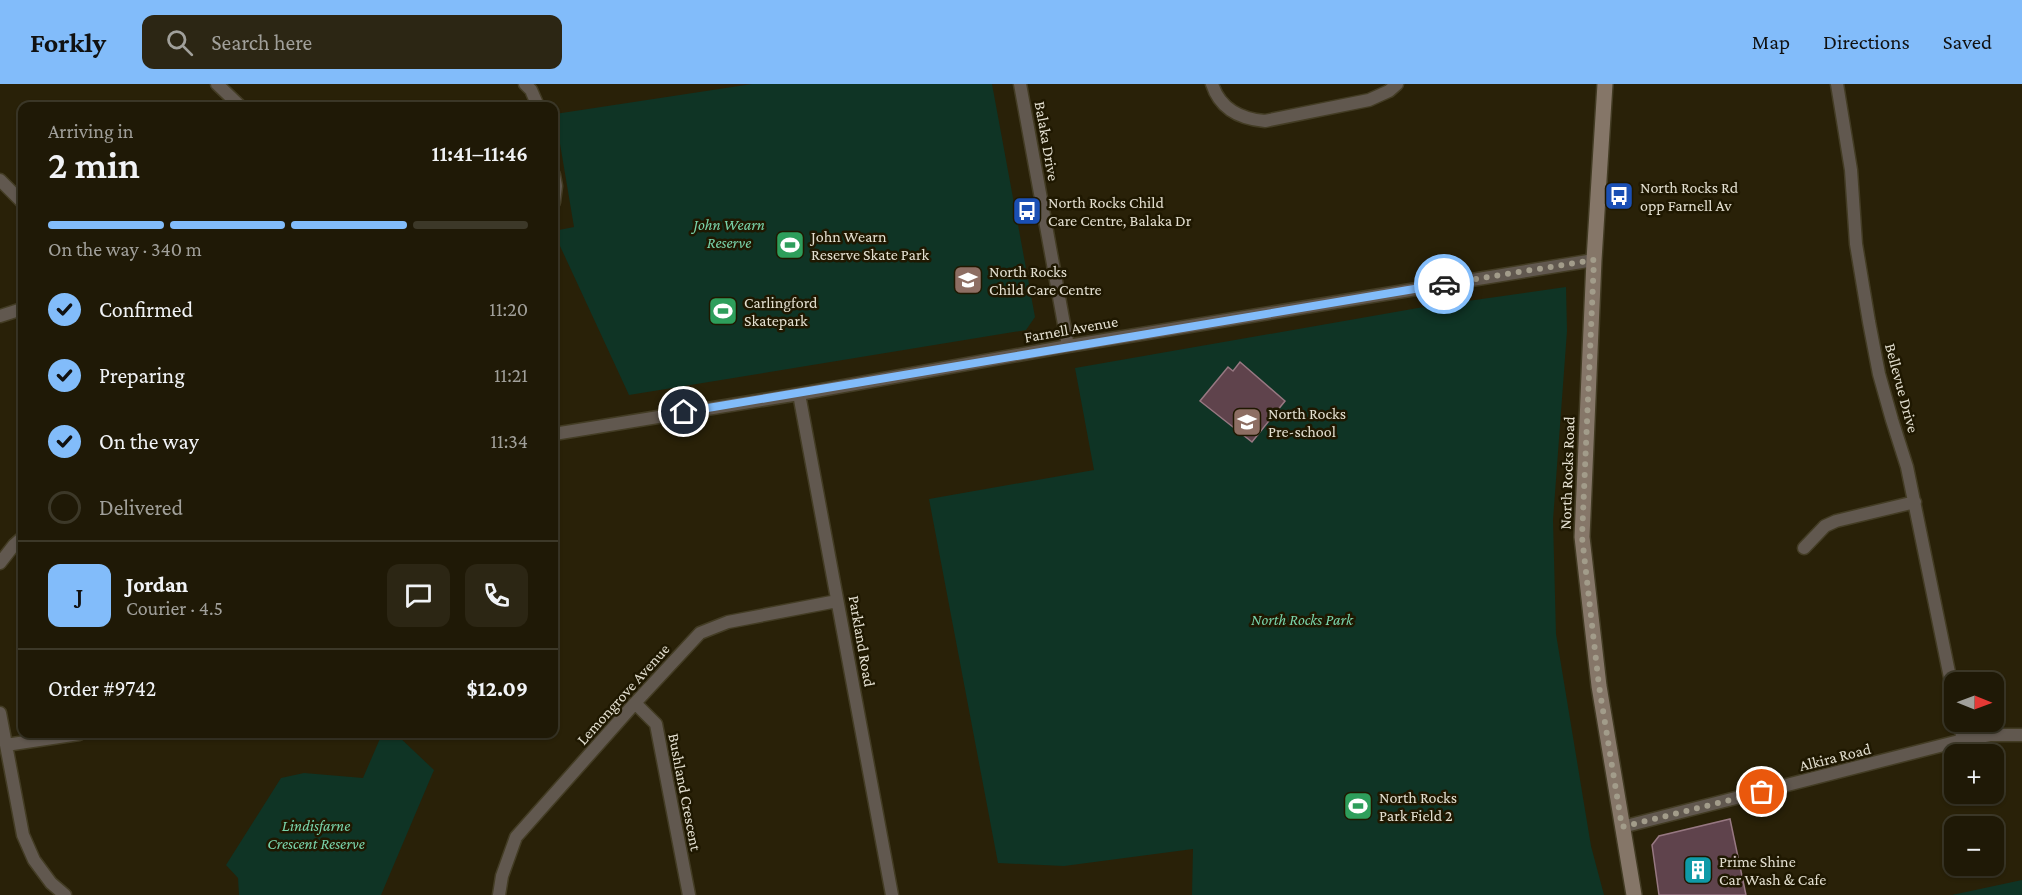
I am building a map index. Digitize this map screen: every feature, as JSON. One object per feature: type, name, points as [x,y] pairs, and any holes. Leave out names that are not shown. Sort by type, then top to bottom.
[{"type":"main road","name":"North Rocks Road","points":[[1605,84],[1594,260],[1582,537],[1599,686],[1634,895]]},
{"type":"street","points":[[217,84],[236,102]]},
{"type":"street","points":[[525,84],[531,90],[536,102]]},
{"type":"street","name":"Balaka Drive","points":[[1020,84],[1068,346]]},
{"type":"street","points":[[1212,84],[1221,102],[1230,111],[1251,120],[1264,121],[1369,100],[1389,91],[1397,84]]},
{"type":"street","name":"Bellevue Drive","points":[[1837,84],[1851,170],[1856,244],[1879,374],[1908,466],[1949,672]]},
{"type":"street","points":[[0,180],[18,198]]},
{"type":"street","name":"Farnell Avenue","points":[[558,433],[799,394],[1068,346],[1594,260]]},
{"type":"street","points":[[0,316],[18,310]]},
{"type":"street","name":"Parkland Road","points":[[799,394],[891,895]]},
{"type":"street","points":[[1804,548],[1825,526],[1836,521],[1915,502]]},
{"type":"street","points":[[0,563],[18,542]]},
{"type":"street","name":"Lemongrove Avenue","points":[[499,895],[502,876],[516,837],[700,633],[728,622],[837,601]]},
{"type":"street","name":"Bushland Crescent","points":[[635,703],[656,724],[689,895]]},
{"type":"street","points":[[0,713],[23,835],[34,860],[51,883],[65,895]]},
{"type":"street","points":[[1961,732],[1963,740]]},
{"type":"street","name":"Alkira Road","points":[[1622,827],[1963,740],[1990,735],[2022,735]]},
{"type":"street","points":[[6,745],[52,738]]},
{"type":"green space","name":"John Wearn Reserve","points":[[752,84],[992,84],[1035,317],[1026,330],[629,395],[558,242],[558,230],[574,227],[558,132],[558,114]]},
{"type":"green space","name":"North Rocks Park","points":[[1566,287],[1567,331],[1553,520],[1556,634],[1591,846],[1604,895],[1192,895],[1193,849],[1064,866],[998,863],[929,499],[1094,470],[1075,368],[1418,308]]},
{"type":"green space","name":"Lindisfarne Crescent Reserve","points":[[380,738],[400,738],[434,770],[381,895],[239,895],[238,878],[226,865],[281,778],[304,773],[363,778]]},
{"type":"green space","points":[[2022,880],[2022,895],[1952,895]]},
{"type":"building","name":"North Rocks Pre-school","points":[[1240,362],[1285,401],[1252,442],[1200,401],[1228,367],[1233,371]]},
{"type":"building","name":"Prime Shine Car Wash & Cafe","points":[[1730,819],[1746,895],[1659,895],[1652,845],[1659,836]]},
{"type":"way so far","points":[[1444,284],[1570,262],[1594,260],[1582,537],[1599,686],[1622,827],[1762,792]]},
{"type":"place","name":"North Rocks Rd opp Farnell Av","points":[[1619,196]]},
{"type":"place","name":"North Rocks Child Care Centre, Balaka Dr","points":[[1027,211]]},
{"type":"place","name":"John Wearn Reserve Skate Park","points":[[790,245]]},
{"type":"place","name":"North Rocks Child Care Centre","points":[[968,280]]},
{"type":"place","name":"Carlingford Skatepark","points":[[723,311]]},
{"type":"place","name":"North Rocks Pre-school","points":[[1247,422]]},
{"type":"place","name":"North Rocks Park Field 2","points":[[1358,806]]},
{"type":"place","name":"Prime Shine Car Wash & Cafe","points":[[1698,870]]},
{"type":"route","points":[[684,412],[1444,284]]}]
